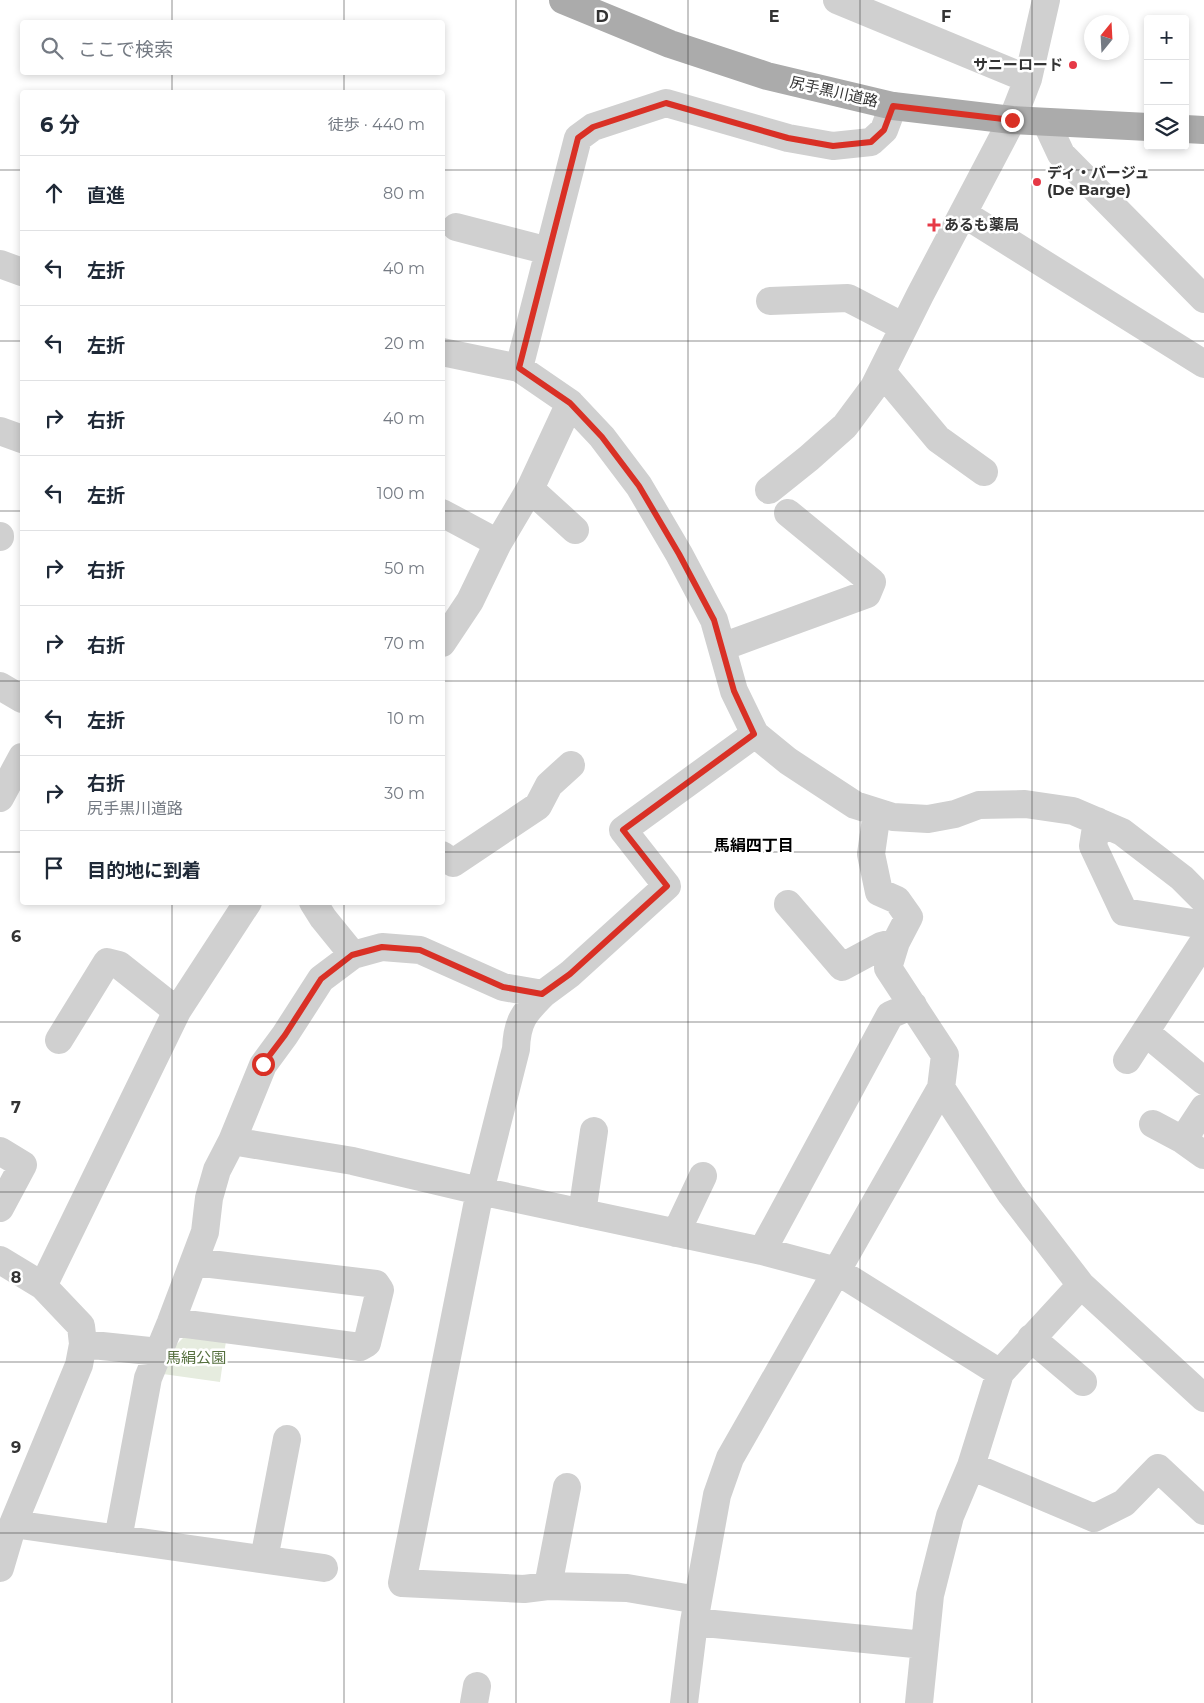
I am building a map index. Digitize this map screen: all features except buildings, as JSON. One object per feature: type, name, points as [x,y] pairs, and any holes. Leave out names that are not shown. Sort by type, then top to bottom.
[{"type":"main road","name":"尻手黒川道路","points":[[563,0],[670,44],[767,76],[893,106],[1012,120],[1144,127]]},
{"type":"main road","points":[[1189,129],[1204,130]]},
{"type":"street","points":[[837,0],[1028,79]]},
{"type":"street","points":[[769,490],[809,458],[844,426],[874,387],[1012,120],[1028,79],[1046,0]]},
{"type":"street","points":[[519,368],[578,138],[593,127],[666,103],[788,138],[833,146],[871,142],[884,130],[893,106]]},
{"type":"street","points":[[1046,122],[1061,154],[1204,299]]},
{"type":"street","points":[[964,214],[1204,364]]},
{"type":"street","points":[[456,227],[549,251]]},
{"type":"street","points":[[0,264],[20,271]]},
{"type":"street","points":[[770,301],[848,298],[904,327]]},
{"type":"street","points":[[445,353],[519,368],[570,403],[602,437],[639,486],[679,554],[714,620],[734,691],[754,734],[788,760],[855,806],[893,817],[928,819],[955,814],[979,805],[1025,804],[1074,811],[1122,832],[1182,878],[1204,900]]},
{"type":"street","points":[[882,372],[938,439],[984,472]]},
{"type":"street","points":[[445,638],[470,601],[498,543],[530,488],[570,403]]},
{"type":"street","points":[[0,431],[20,438]]},
{"type":"street","points":[[530,488],[575,530]]},
{"type":"street","points":[[722,648],[867,594],[872,582],[788,513]]},
{"type":"street","points":[[445,515],[498,543]]},
{"type":"street","points":[[0,686],[20,698]]},
{"type":"street","points":[[754,734],[623,830],[667,886],[570,974],[542,994],[526,1011],[517,1031],[516,1049],[480,1191],[402,1583],[524,1589],[548,1586],[627,1588],[696,1611],[924,1645]]},
{"type":"street","points":[[0,798],[20,761]]},
{"type":"street","points":[[445,857],[453,862],[538,806],[548,785],[571,765]]},
{"type":"street","points":[[684,1703],[696,1611],[717,1495],[730,1458],[941,1088],[945,1055],[888,968],[896,942],[909,917],[897,900],[879,892],[871,854],[877,812]]},
{"type":"street","points":[[1096,821],[1092,846],[1124,912],[1204,925]]},
{"type":"street","points":[[788,904],[842,967],[881,946],[896,942]]},
{"type":"street","points":[[43,1286],[177,1011],[246,905]]},
{"type":"street","points":[[314,905],[352,955]]},
{"type":"street","points":[[1127,1060],[1204,942]]},
{"type":"street","points":[[118,1539],[148,1378],[206,1232],[209,1198],[217,1170],[232,1141],[263,1064],[285,1035],[321,979],[352,955],[382,947],[420,950],[503,987],[542,994]]},
{"type":"street","points":[[59,1040],[107,962],[119,965],[177,1011]]},
{"type":"street","points":[[762,1251],[890,1015],[912,1005]]},
{"type":"street","points":[[1145,1032],[1204,1081]]},
{"type":"street","points":[[941,1088],[1011,1194],[1081,1285],[1204,1398]]},
{"type":"street","points":[[1153,1124],[1194,1148],[1204,1108]]},
{"type":"street","points":[[582,1213],[594,1131]]},
{"type":"street","points":[[232,1141],[353,1160],[480,1191],[762,1251],[837,1271],[1000,1373]]},
{"type":"street","points":[[0,1151],[23,1164],[0,1208]]},
{"type":"street","points":[[676,1233],[703,1176]]},
{"type":"street","points":[[0,1260],[43,1286],[81,1326],[83,1344],[80,1366],[13,1524],[0,1568]]},
{"type":"street","points":[[171,1322],[360,1346],[367,1343],[380,1290],[376,1284],[194,1262]]},
{"type":"street","points":[[919,1703],[930,1595],[950,1516],[971,1466],[1000,1373],[1081,1285]]},
{"type":"street","points":[[1031,1338],[1083,1382]]},
{"type":"street","points":[[83,1344],[159,1352]]},
{"type":"street","points":[[264,1559],[287,1439]]},
{"type":"street","points":[[971,1466],[1094,1518],[1124,1503],[1158,1468],[1204,1511]]},
{"type":"street","points":[[548,1586],[567,1487]]},
{"type":"street","points":[[13,1524],[324,1568]]},
{"type":"green space","name":"馬絹公園","points":[[186,1335],[226,1341],[220,1382],[163,1374],[168,1353]]},
{"type":"place","name":"サニーロード","points":[[1073,65]]},
{"type":"place","name":"ディ・バージュ (De Barge)","points":[[1037,182]]},
{"type":"place","name":"あるも薬局","points":[[934,225]]},
{"type":"district","name":"馬絹四丁目","points":[[754,845]]},
{"type":"route","points":[[263,1064],[285,1035],[321,979],[352,955],[382,947],[420,950],[503,987],[542,994],[570,974],[667,886],[623,830],[754,734],[734,691],[714,620],[679,554],[639,486],[602,437],[570,403],[519,368],[578,138],[593,127],[666,103],[788,138],[833,146],[871,142],[884,130],[893,106],[1012,120]]}]
